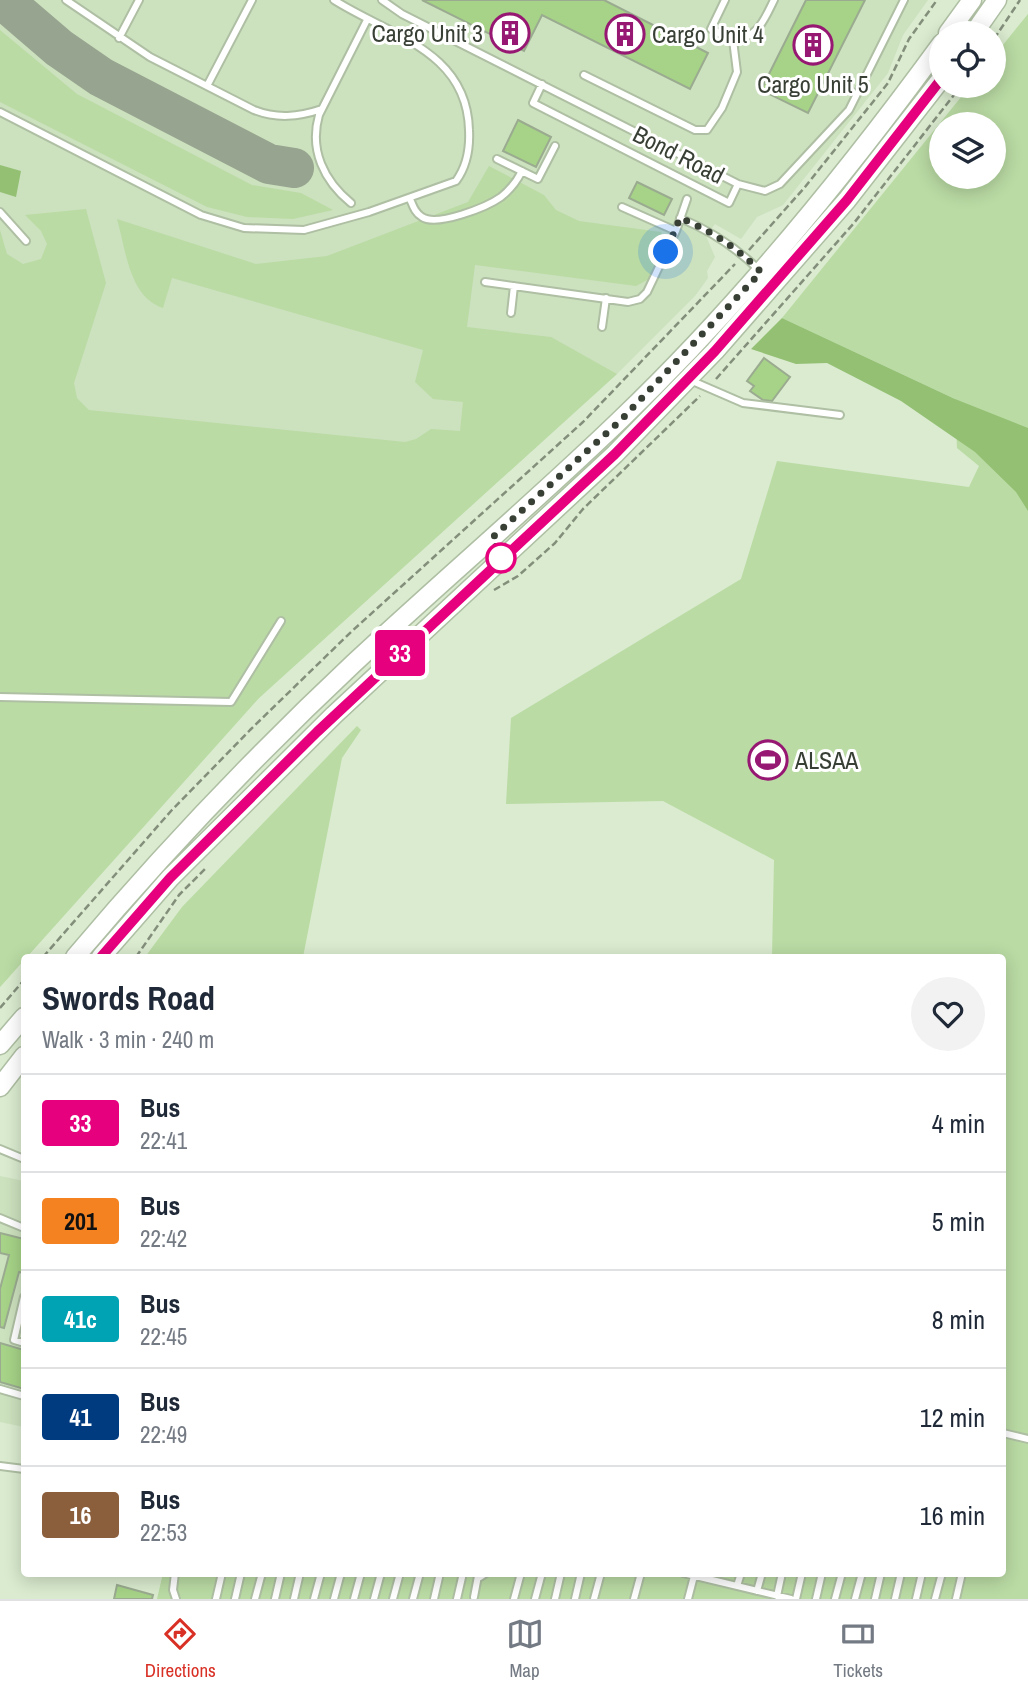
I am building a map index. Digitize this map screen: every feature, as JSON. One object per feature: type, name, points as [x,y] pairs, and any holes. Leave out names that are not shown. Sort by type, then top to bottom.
[{"type":"main road","points":[[957,21],[972,0]]},
{"type":"main road","points":[[982,21],[997,0]]},
{"type":"main road","points":[[78,954],[163,856],[273,741],[366,652],[622,419],[761,272],[832,187],[929,60]]},
{"type":"main road","points":[[104,954],[170,878],[334,715],[615,454],[688,380],[772,289],[839,210],[929,95]]},
{"type":"main road","points":[[2,1042],[21,1020]]},
{"type":"main road","points":[[0,1087],[21,1060]]},
{"type":"lane","points":[[66,0],[119,38],[271,117],[290,117],[322,109]]},
{"type":"lane","points":[[119,38],[139,0]]},
{"type":"lane","points":[[207,86],[252,0]]},
{"type":"lane","points":[[0,112],[201,215],[244,228],[304,230],[448,186],[461,174],[469,149],[468,112],[455,77],[433,54],[334,0]]},
{"type":"lane","name":"Bond Road","points":[[382,0],[402,14],[738,184],[765,191],[780,184],[849,110],[904,0]]},
{"type":"lane","points":[[725,0],[711,29],[733,40],[745,39],[759,30],[774,0]]},
{"type":"lane","points":[[351,204],[328,181],[322,166],[315,129],[322,109],[367,20]]},
{"type":"lane","points":[[584,75],[695,130],[707,130],[722,108],[737,72],[733,40]]},
{"type":"lane","points":[[542,85],[533,103],[716,197],[729,203],[738,184]]},
{"type":"lane","points":[[497,159],[538,179],[555,146]]},
{"type":"lane","points":[[410,199],[419,216],[428,220],[442,219],[499,198],[517,181],[522,171]]},
{"type":"lane","points":[[485,282],[634,302],[644,296],[676,231],[687,199]]},
{"type":"lane","points":[[622,207],[676,231]]},
{"type":"lane","points":[[0,212],[26,241]]},
{"type":"lane","points":[[680,218],[710,230],[744,255],[761,272]]},
{"type":"lane","points":[[511,313],[514,286]]},
{"type":"lane","points":[[602,327],[606,298]]},
{"type":"lane","points":[[688,380],[743,404],[840,415]]},
{"type":"lane","points":[[0,697],[231,702],[281,621]]},
{"type":"lane","points":[[0,1149],[21,1158]]},
{"type":"lane","points":[[0,1218],[21,1227]]},
{"type":"lane","points":[[21,1310],[14,1340],[21,1342]]},
{"type":"lane","points":[[0,1389],[21,1395]]},
{"type":"lane","points":[[1006,1434],[1028,1439]]},
{"type":"lane","points":[[0,1466],[21,1469]]},
{"type":"lane","points":[[175,1577],[173,1590],[176,1599]]},
{"type":"lane","points":[[216,1599],[221,1577]]},
{"type":"lane","points":[[235,1599],[241,1577]]},
{"type":"lane","points":[[256,1599],[261,1577]]},
{"type":"lane","points":[[275,1599],[280,1577]]},
{"type":"lane","points":[[294,1599],[299,1577]]},
{"type":"lane","points":[[314,1599],[320,1577]]},
{"type":"lane","points":[[334,1599],[340,1577]]},
{"type":"lane","points":[[354,1599],[359,1577]]},
{"type":"lane","points":[[374,1599],[380,1577]]},
{"type":"lane","points":[[393,1599],[399,1577]]},
{"type":"lane","points":[[413,1599],[419,1577]]},
{"type":"lane","points":[[433,1599],[439,1577]]},
{"type":"lane","points":[[457,1599],[462,1577]]},
{"type":"lane","points":[[474,1597],[476,1577]]},
{"type":"lane","points":[[514,1599],[520,1577]]},
{"type":"lane","points":[[535,1599],[541,1577]]},
{"type":"lane","points":[[555,1599],[560,1577]]},
{"type":"lane","points":[[575,1599],[580,1577]]},
{"type":"lane","points":[[594,1599],[600,1577]]},
{"type":"lane","points":[[634,1599],[640,1577]]},
{"type":"lane","points":[[688,1599],[697,1577]]},
{"type":"lane","points":[[705,1577],[794,1599],[801,1577]]},
{"type":"lane","points":[[718,1581],[719,1577]]},
{"type":"lane","points":[[737,1586],[740,1577]]},
{"type":"lane","points":[[757,1591],[761,1577]]},
{"type":"lane","points":[[777,1596],[781,1577]]},
{"type":"lane","points":[[816,1599],[821,1577]]},
{"type":"lane","points":[[835,1599],[841,1577]]},
{"type":"lane","points":[[855,1599],[861,1577]]},
{"type":"lane","points":[[875,1599],[880,1577]]},
{"type":"lane","points":[[895,1599],[900,1577]]},
{"type":"lane","points":[[916,1599],[921,1577]]},
{"type":"lane","points":[[935,1599],[941,1577]]},
{"type":"lane","points":[[956,1599],[961,1577]]},
{"type":"path","points":[[46,954],[171,811],[258,722],[342,640],[583,422],[744,255],[805,187],[888,83],[909,39],[937,0]]},
{"type":"path","points":[[1006,21],[1020,0]]},
{"type":"path","points":[[0,1008],[21,984]]},
{"type":"shaded area","points":[[0,0],[928,0],[903,35],[888,73],[783,205],[757,217],[741,239],[715,224],[706,236],[715,257],[707,271],[708,278],[695,296],[617,374],[259,698],[30,954],[21,954],[21,964],[0,987]]},
{"type":"shaded area","name":"ALSAA","points":[[1028,14],[1028,1599],[157,1599],[162,1577],[1006,1577],[1006,954],[772,954],[774,860],[663,801],[506,804],[511,718],[741,579],[777,461],[969,487],[979,466],[957,448],[955,399],[782,318],[929,137],[929,189],[1006,189],[1006,112],[949,112],[960,98],[1006,98],[1006,41]]},
{"type":"shaded area","points":[[0,30],[77,94],[252,185],[301,193],[333,210],[293,219],[247,217],[207,207],[0,102]]},
{"type":"shaded area","points":[[489,166],[544,195],[556,210],[579,221],[661,232],[665,243],[649,279],[636,286],[475,265],[467,327],[551,337],[617,374],[259,698],[30,954],[21,954],[21,964],[0,987],[0,230],[7,254],[23,264],[41,259],[47,244],[41,231],[25,215],[86,209],[106,283],[74,383],[77,398],[89,410],[405,442],[416,439],[431,429],[460,431],[463,402],[433,399],[415,382],[423,350],[172,278],[163,308],[143,294],[136,283],[117,219],[256,264],[327,256],[468,202]]},
{"type":"shaded area","points":[[357,726],[361,730],[342,758],[304,954],[147,954],[182,907]]},
{"type":"shaded area","points":[[0,1176],[21,1180],[21,1426],[0,1422]]},
{"type":"green space","points":[[0,165],[21,171],[16,197],[0,192]]},
{"type":"green space","points":[[782,318],[955,399],[1028,428],[1028,511],[1016,492],[975,452],[901,401],[827,363],[796,364],[751,349]]},
{"type":"building","name":"Cargo Unit 4","points":[[422,0],[604,0],[708,53],[690,89],[542,15],[524,51]]},
{"type":"building","name":"Cargo Unit 5","points":[[806,0],[865,0],[808,113],[761,90]]},
{"type":"building","points":[[518,120],[551,137],[536,167],[503,151]]},
{"type":"building","points":[[637,182],[672,199],[664,215],[629,198]]},
{"type":"building","points":[[764,358],[790,377],[772,401],[763,400],[750,391],[754,386],[747,381]]},
{"type":"building","points":[[0,1233],[21,1238],[21,1272],[4,1328],[0,1327],[0,1289],[9,1255],[0,1253]]},
{"type":"building","points":[[0,1343],[21,1349],[21,1388],[0,1382]]},
{"type":"building","points":[[117,1585],[153,1595],[152,1599],[114,1599]]},
{"type":"taxiway","points":[[3,0],[59,48],[101,77],[269,164],[294,168]]},
{"type":"bus line","name":"33","points":[[104,954],[170,878],[317,732],[615,454],[715,351],[772,289],[847,200],[929,96]]},
{"type":"place","name":"Cargo Unit 3","points":[[510,33]]},
{"type":"place","name":"Cargo Unit 4","points":[[625,34]]},
{"type":"place","name":"Cargo Unit 5","points":[[813,45]]},
{"type":"place","name":"ALSAA","points":[[768,760]]},
{"type":"route","points":[[501,558],[492,538],[622,419],[761,272],[744,255],[710,230],[680,218],[666,252]]}]
